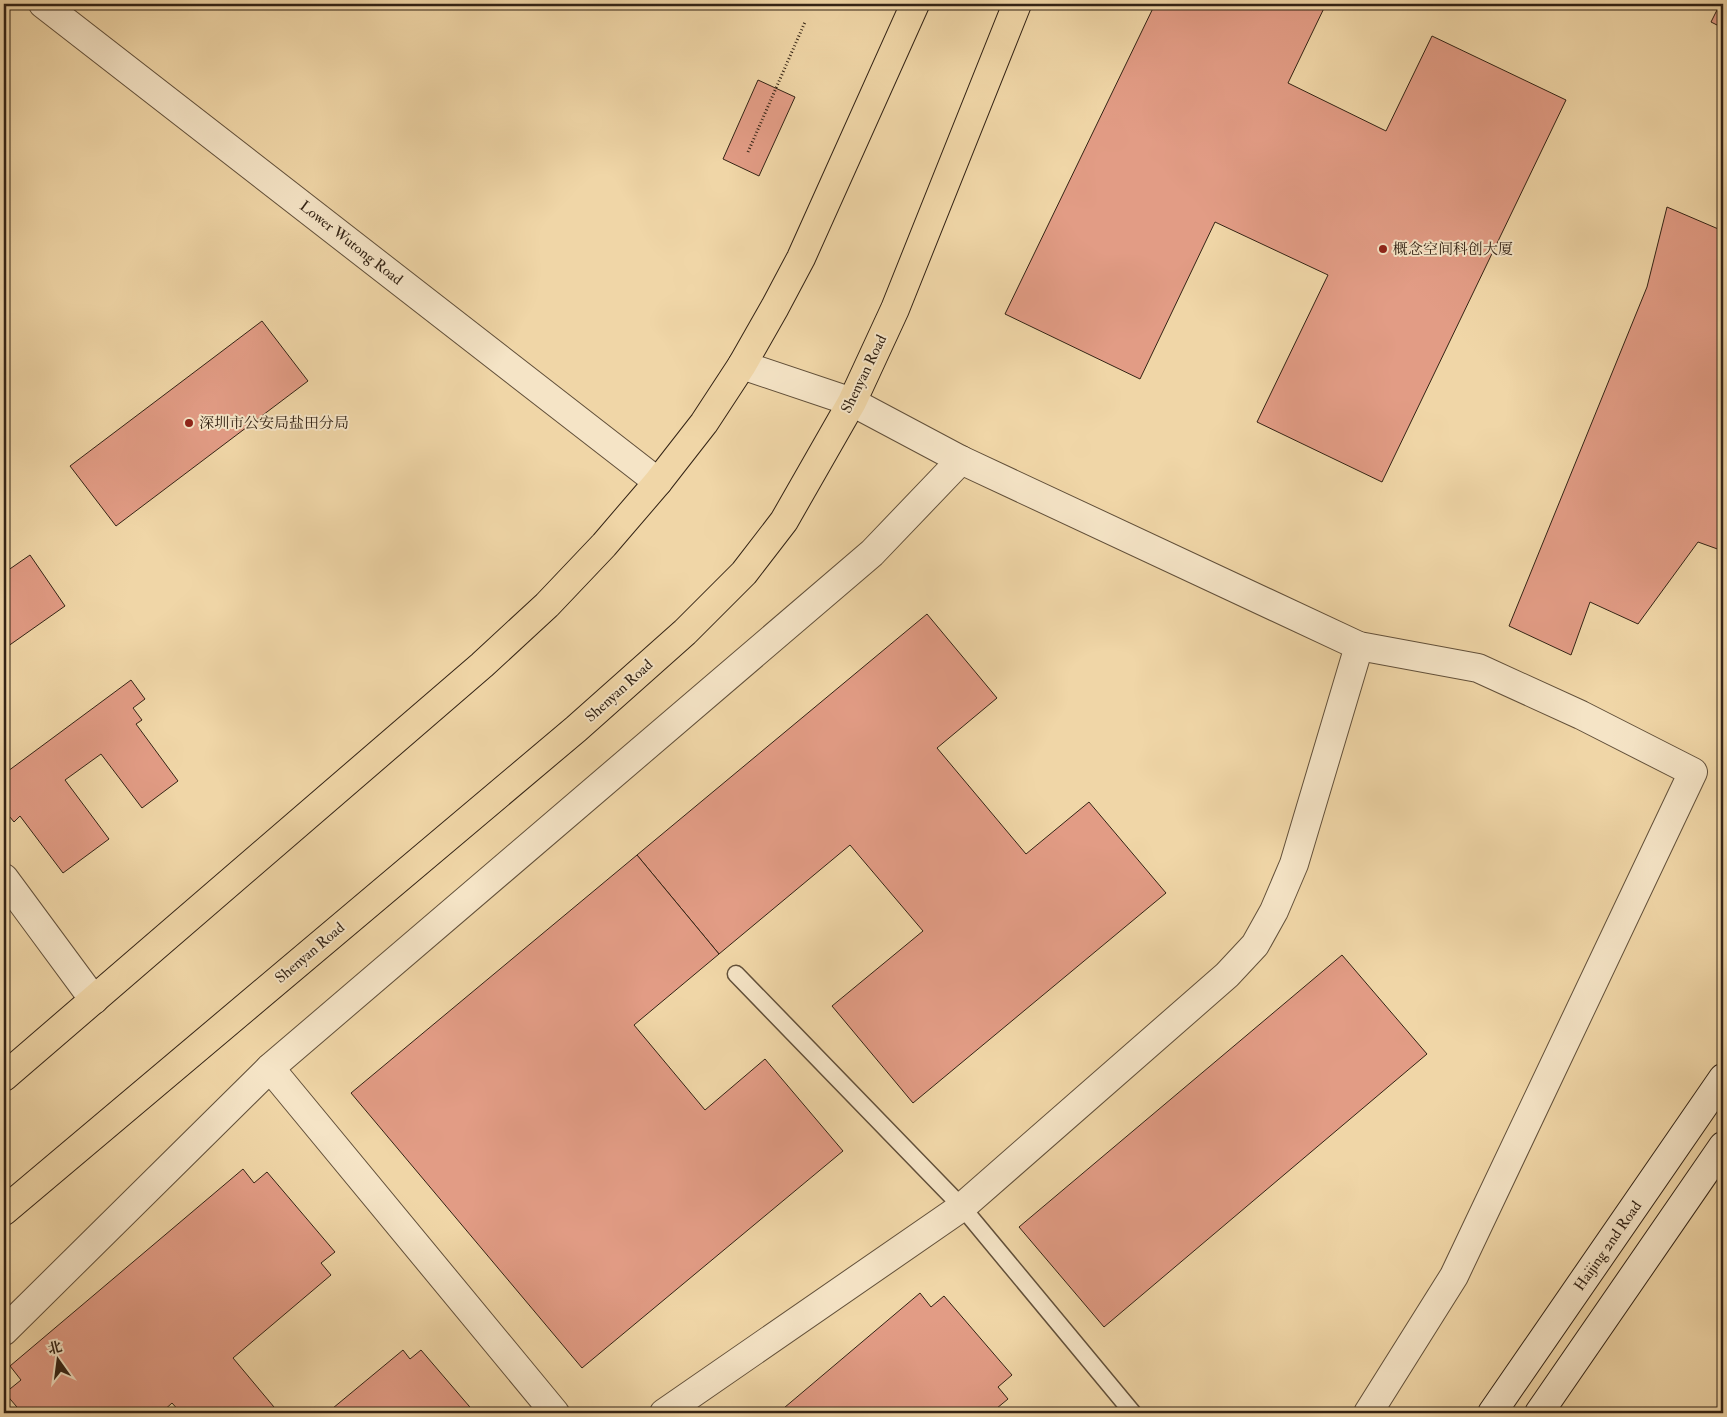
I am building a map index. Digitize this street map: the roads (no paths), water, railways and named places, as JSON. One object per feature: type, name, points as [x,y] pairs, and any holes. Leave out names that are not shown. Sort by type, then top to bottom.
[{"type":"main road","points":[[4,1077],[482,665],[547,605],[604,545],[658,482],[704,423],[742,365],[775,307],[801,258],[915,4]]},
{"type":"main road","name":"Shenyan Road","points":[[4,1211],[569,736],[685,632],[744,573],[784,521],[852,402],[895,309],[1017,4]]},
{"type":"street","name":"Lower Wutong Road","points":[[43,4],[658,482]]},
{"type":"street","points":[[742,365],[852,402],[961,460],[1359,646],[1478,668],[1581,715],[1693,772],[1454,1276],[1368,1413]]},
{"type":"street","points":[[4,1331],[270,1068],[872,553],[961,460]]},
{"type":"street","points":[[664,1413],[962,1207],[1227,974],[1255,944],[1274,911],[1294,864],[1359,646]]},
{"type":"street","points":[[4,878],[94,1000]]},
{"type":"street","points":[[270,1068],[555,1413]]},
{"type":"street","name":"Haijing 2nd Road","points":[[1492,1413],[1723,1078]]},
{"type":"street","points":[[1539,1413],[1723,1146]]},
{"type":"lane","points":[[736,974],[962,1207],[1132,1413]]},
{"type":"place","name":"概念空间科创大厦","points":[[1383,249]]},
{"type":"place","name":"深圳市公安局盐田分局","points":[[189,423]]}]
